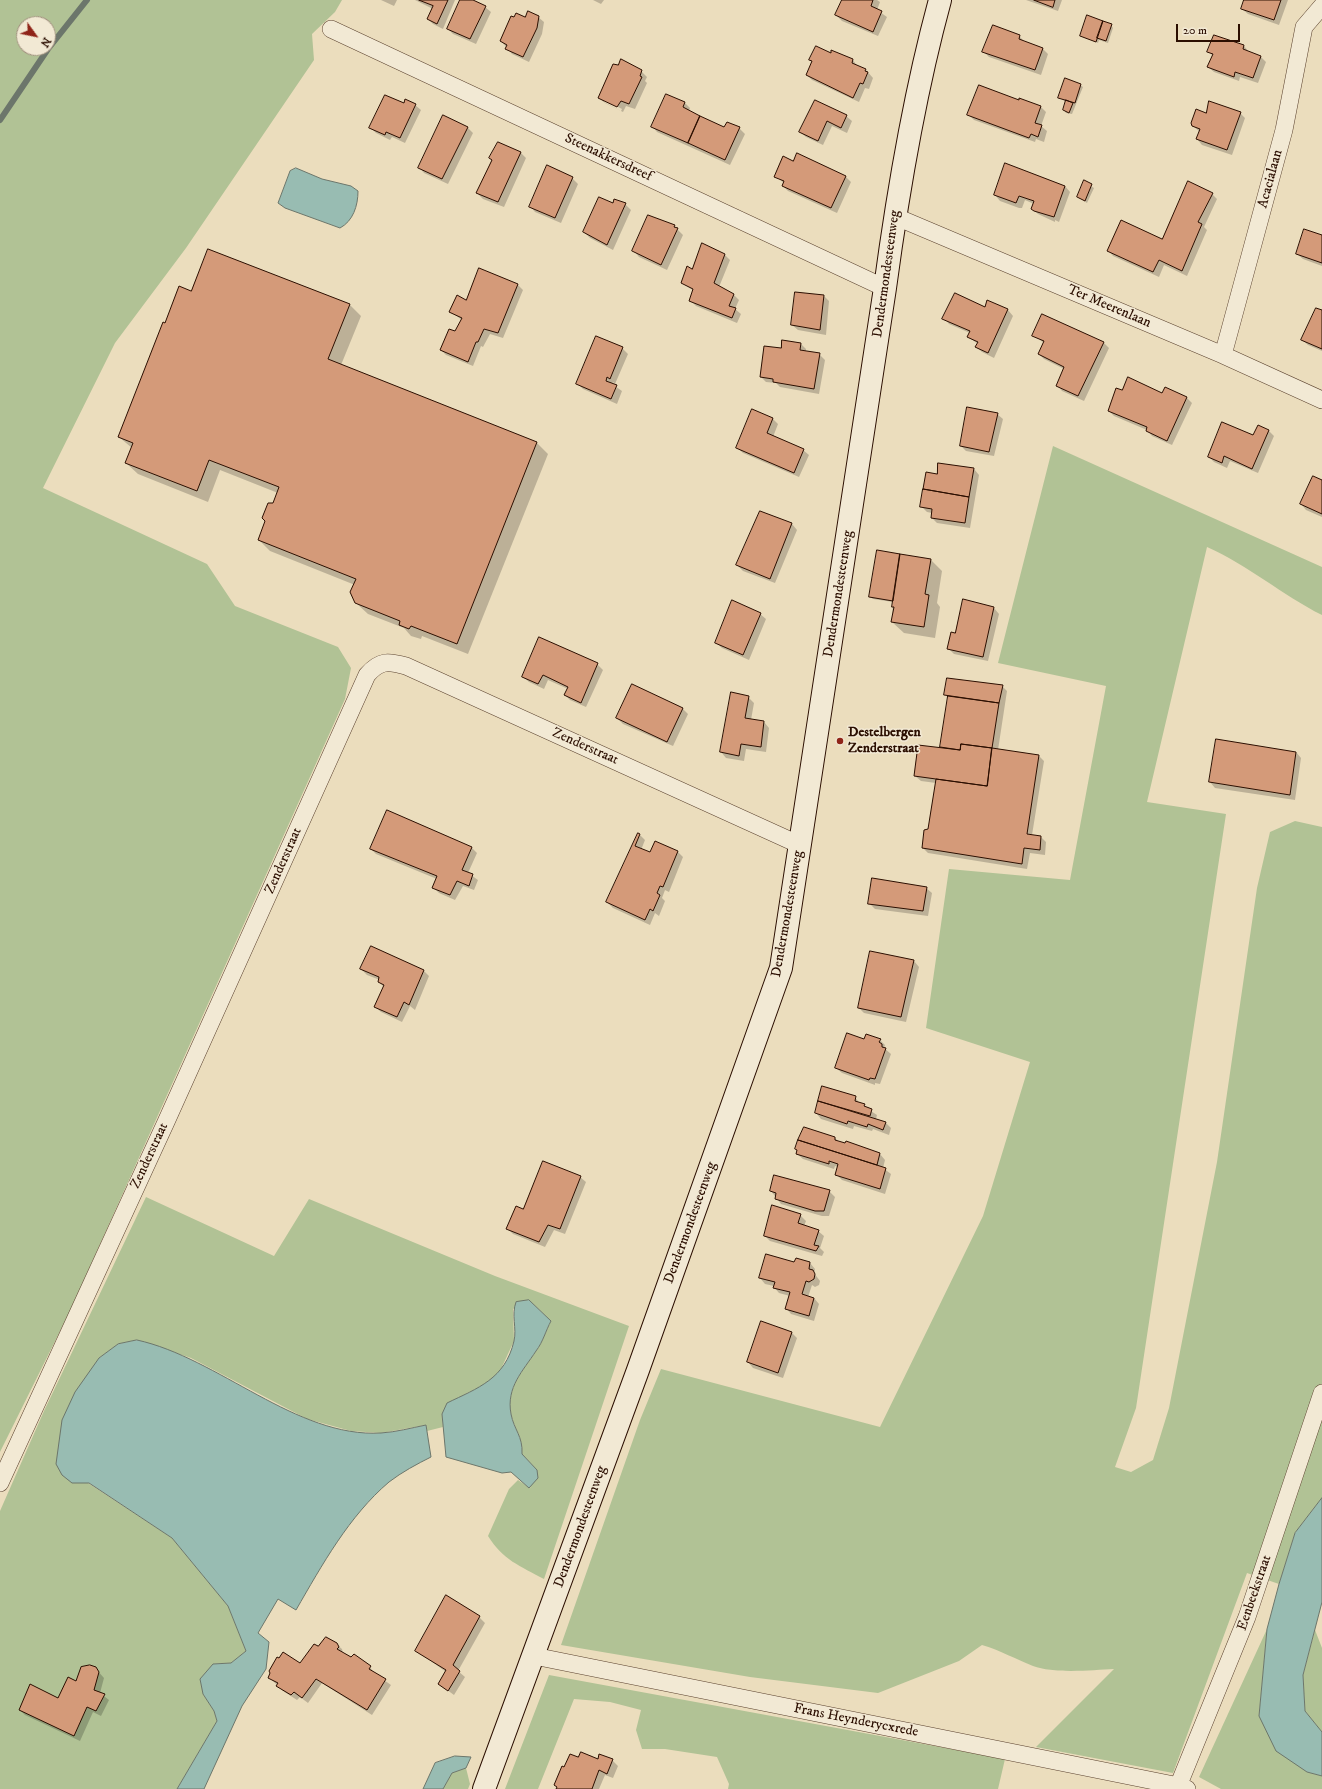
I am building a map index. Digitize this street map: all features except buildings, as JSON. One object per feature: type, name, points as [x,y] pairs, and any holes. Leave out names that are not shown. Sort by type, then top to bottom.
[{"type":"main road","name":"Dendermondesteenweg","points":[[484,1789],[534,1656],[781,968],[885,288],[894,216],[912,113],[940,0]]},
{"type":"street","name":"Acacialaan","points":[[1223,355],[1284,130],[1304,27],[1322,6]]},
{"type":"street","name":"Steenakkersdreef","points":[[331,29],[885,288]]},
{"type":"street","name":"Ter Meerenlaan","points":[[894,216],[1223,355],[1322,400]]},
{"type":"street","name":"Zenderstraat","points":[[0,1481],[166,1122],[367,675],[376,666],[390,662],[406,666],[800,845]]},
{"type":"street","name":"Eenbeekstraat","points":[[1181,1788],[1247,1617],[1322,1393]]},
{"type":"street","name":"Frans Heynderycxrede","points":[[534,1656],[1181,1788]]},
{"type":"green space","points":[[0,0],[342,0],[335,12],[312,34],[314,60],[186,248],[115,343],[43,488],[207,564],[235,606],[338,647],[351,668],[345,699],[70,1311],[0,1452]]},
{"type":"green space","points":[[1053,446],[1322,567],[1322,615],[1237,562],[1207,547],[1147,802],[1226,814],[1136,1408],[1115,1467],[1131,1472],[1153,1460],[1169,1408],[1217,1162],[1257,888],[1270,832],[1295,821],[1322,827],[1322,1498],[1295,1533],[1279,1584],[1247,1573],[1173,1773],[1036,1747],[1114,1669],[1073,1671],[1051,1670],[1033,1666],[982,1645],[959,1661],[878,1693],[750,1677],[561,1645],[640,1420],[661,1369],[880,1427],[983,1216],[1030,1062],[926,1028],[949,869],[1070,880],[1106,686],[998,663]]},
{"type":"green space","points":[[146,1197],[274,1256],[309,1199],[495,1276],[629,1326],[544,1579],[506,1557],[488,1536],[509,1489],[518,1480],[530,1488],[537,1470],[522,1454],[520,1438],[512,1419],[510,1404],[513,1387],[543,1340],[551,1321],[529,1300],[513,1309],[514,1341],[501,1369],[491,1380],[478,1389],[467,1393],[442,1414],[443,1427],[427,1431],[426,1425],[381,1433],[351,1431],[307,1419],[191,1358],[137,1340],[118,1344],[99,1358],[72,1483],[88,1483],[172,1538],[228,1606],[246,1651],[231,1663],[213,1664],[203,1694],[214,1711],[217,1721],[177,1789],[0,1789],[0,1511],[44,1411]]},
{"type":"green space","points":[[1267,1629],[1259,1716],[1307,1772],[1322,1776],[1322,1789],[1221,1789],[1199,1777]]},
{"type":"green space","points":[[1315,1630],[1322,1648],[1322,1732],[1305,1711],[1303,1675]]},
{"type":"green space","points":[[549,1675],[1005,1759],[998,1789],[728,1789],[729,1784],[717,1757],[665,1749],[642,1749],[636,1730],[641,1710],[610,1702],[574,1699],[538,1789],[505,1789]]},
{"type":"green space","points":[[466,1768],[470,1784],[468,1789],[443,1789],[452,1773]]},
{"type":"water","points":[[296,168],[322,179],[351,186],[358,191],[356,207],[345,225],[340,228],[285,208],[278,203],[290,171]]},
{"type":"water","points":[[529,1300],[551,1321],[543,1340],[513,1387],[511,1396],[510,1404],[512,1420],[520,1438],[522,1454],[537,1470],[538,1478],[529,1488],[511,1472],[502,1473],[446,1457],[442,1414],[447,1403],[489,1381],[504,1365],[510,1354],[515,1336],[514,1312],[516,1302]]},
{"type":"water","points":[[137,1340],[168,1349],[198,1363],[288,1411],[319,1423],[349,1431],[381,1433],[426,1425],[431,1457],[410,1468],[389,1482],[361,1510],[337,1542],[296,1610],[278,1599],[258,1633],[269,1642],[266,1669],[242,1706],[204,1789],[177,1789],[217,1721],[214,1711],[203,1694],[200,1679],[213,1664],[231,1663],[246,1651],[228,1606],[172,1538],[89,1483],[72,1483],[62,1475],[56,1464],[62,1420],[75,1392],[99,1358],[118,1344]]},
{"type":"water","points":[[1322,1498],[1322,1602],[1303,1675],[1305,1711],[1322,1732],[1322,1776],[1307,1772],[1276,1751],[1259,1716],[1267,1629],[1279,1584],[1295,1533]]},
{"type":"water","points":[[455,1756],[471,1757],[466,1768],[452,1773],[443,1789],[423,1789],[435,1763]]},
{"type":"waterway","points":[[0,120],[48,49],[87,0]]},
{"type":"place","name":"Destelbergen Zenderstraat","points":[[840,741]]}]
